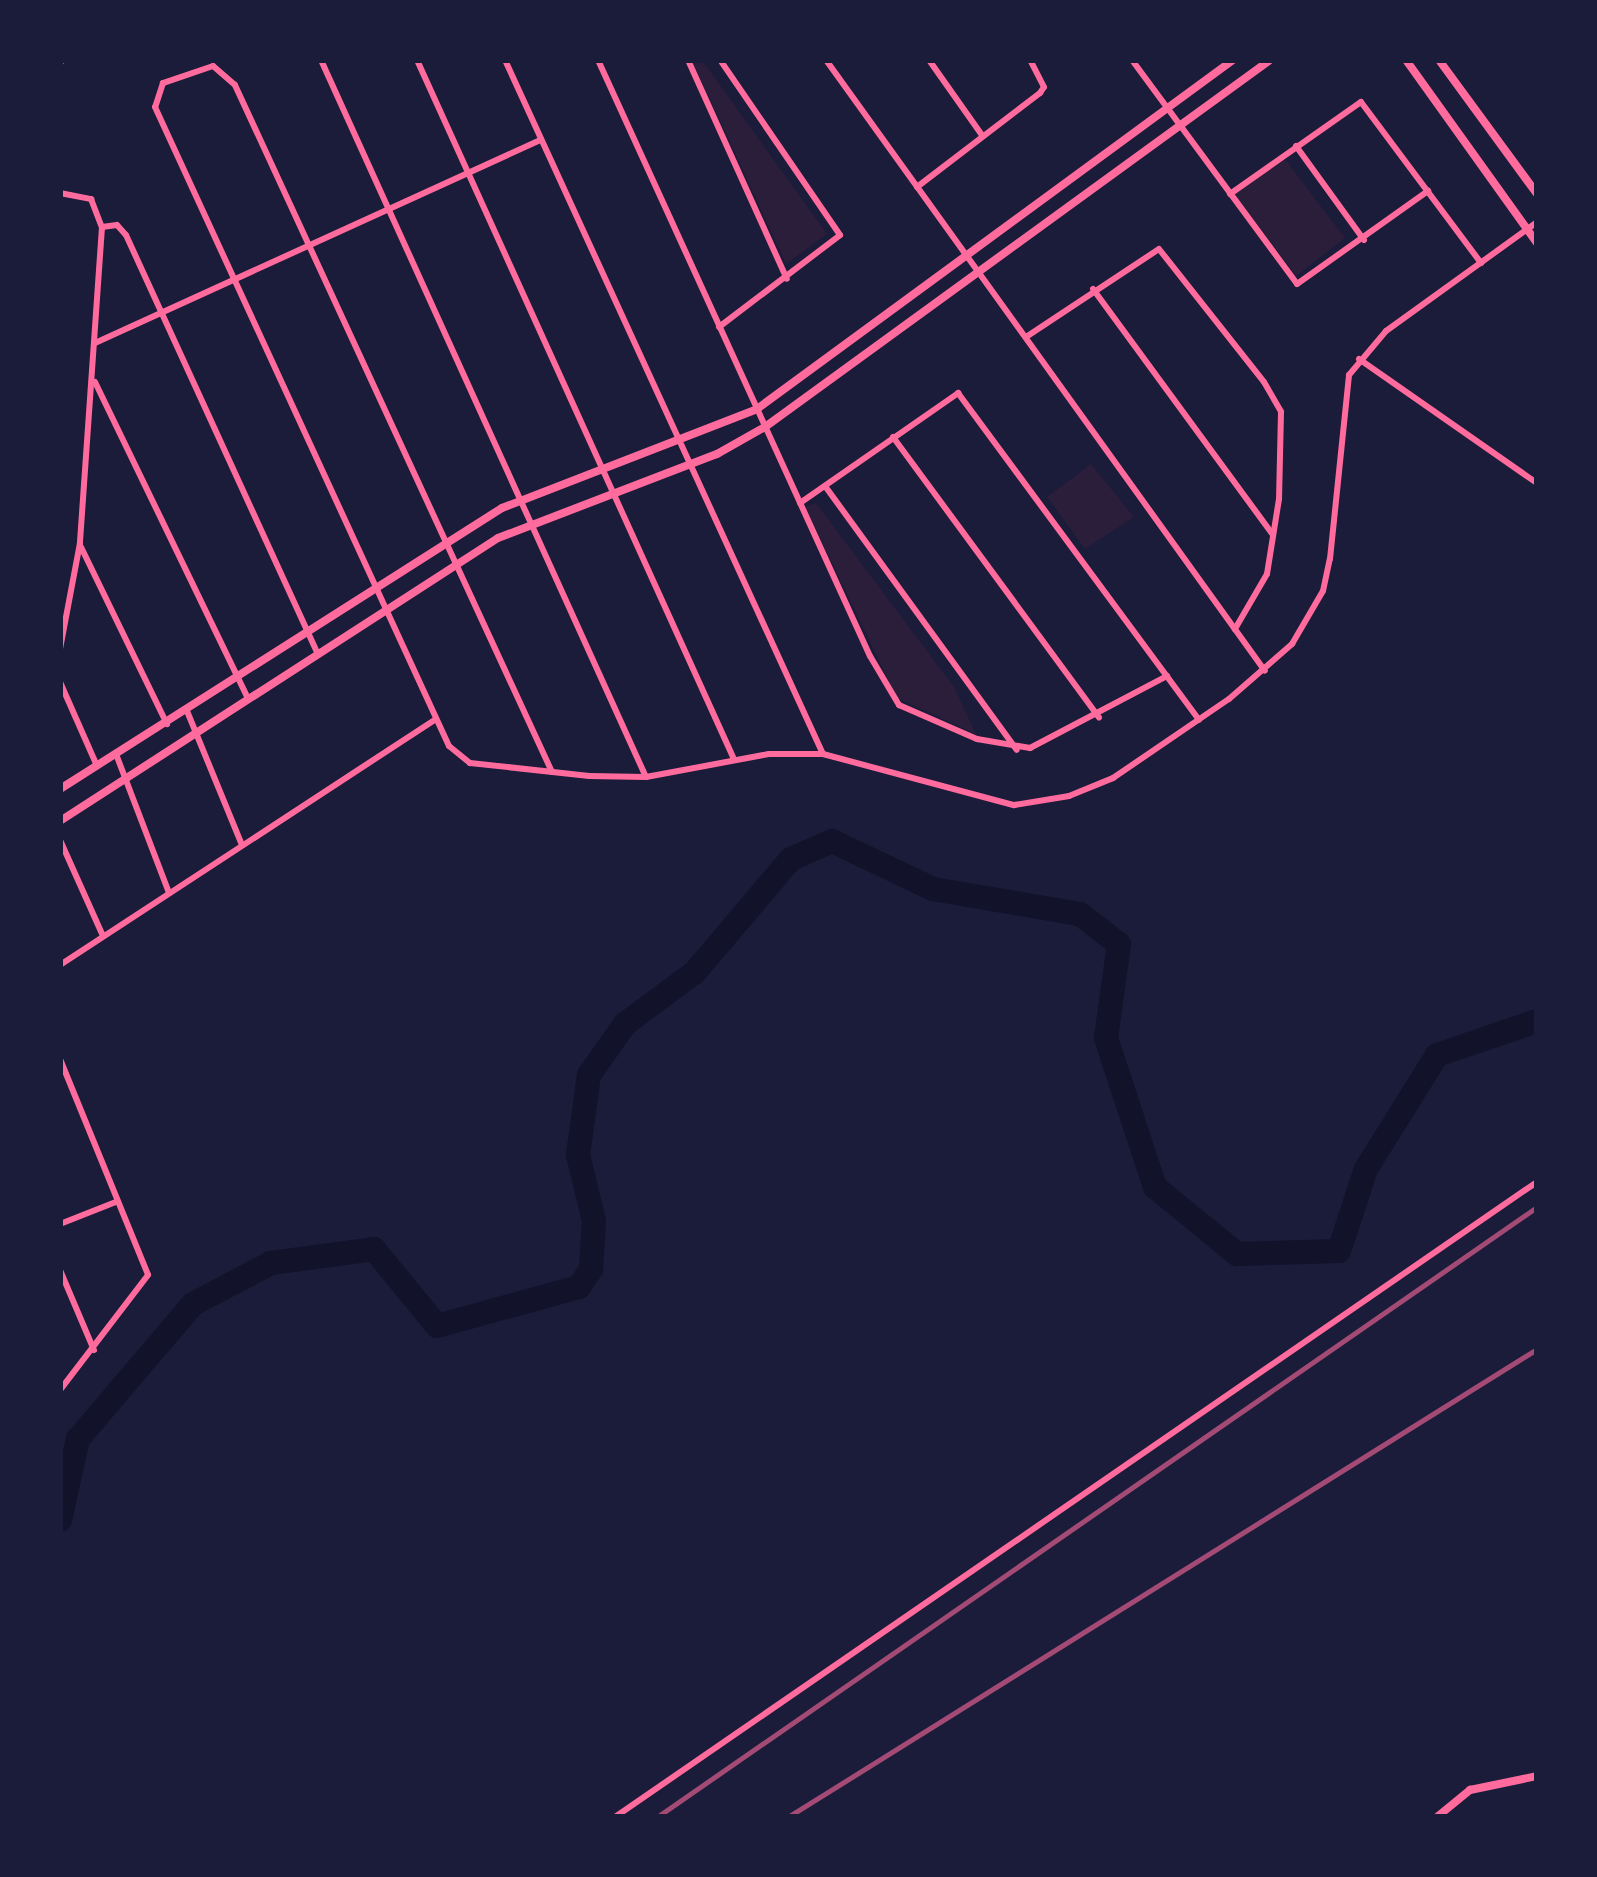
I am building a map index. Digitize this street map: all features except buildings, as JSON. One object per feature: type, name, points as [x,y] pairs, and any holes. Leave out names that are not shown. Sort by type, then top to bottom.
[{"type":"street","points":[[322,60],[646,777]]},
{"type":"street","points":[[417,60],[734,759]]},
{"type":"street","points":[[506,60],[823,754]]},
{"type":"street","points":[[598,60],[890,694],[928,721],[1017,749],[1099,717],[1167,676]]},
{"type":"street","points":[[688,60],[787,279]]},
{"type":"street","points":[[719,326],[834,244],[839,230],[720,60]]},
{"type":"street","points":[[826,60],[1265,671]]},
{"type":"street","points":[[928,60],[983,137]]},
{"type":"street","points":[[917,187],[1044,87],[1030,60]]},
{"type":"street","points":[[1132,60],[1297,284],[1428,191]]},
{"type":"street","points":[[60,789],[523,498],[682,443],[757,409],[1233,60]]},
{"type":"street","points":[[60,821],[317,652],[532,519],[691,463],[765,427],[976,269],[1270,60]]},
{"type":"street","points":[[1406,60],[1537,242]]},
{"type":"street","points":[[1439,60],[1537,194]]},
{"type":"street","points":[[552,772],[235,85],[214,65],[163,83],[154,107],[436,719],[463,760],[552,772],[646,777],[734,759],[823,754],[986,801],[1043,803],[1113,778],[1199,721],[1292,644],[1323,591],[1342,395],[1359,359],[1537,222]]},
{"type":"street","points":[[1229,194],[1361,102],[1481,263]]},
{"type":"street","points":[[94,343],[542,140]]},
{"type":"street","points":[[1296,146],[1364,240]]},
{"type":"street","points":[[60,193],[91,199],[102,227],[80,544],[60,649]]},
{"type":"street","points":[[102,227],[123,231],[317,652]]},
{"type":"street","points":[[1026,337],[1152,249],[1167,253],[1196,288],[1281,412],[1274,537],[1261,593],[1235,629]]},
{"type":"street","points":[[1093,290],[1274,537]]},
{"type":"street","points":[[1359,359],[1537,483]]},
{"type":"street","points":[[93,379],[247,697]]},
{"type":"street","points":[[800,503],[948,395],[967,400],[1199,721]]},
{"type":"street","points":[[892,437],[1099,717]]},
{"type":"street","points":[[825,486],[1017,749]]},
{"type":"street","points":[[80,544],[168,724]]},
{"type":"street","points":[[60,682],[97,766]]},
{"type":"street","points":[[187,711],[242,845]]},
{"type":"street","points":[[60,965],[436,719]]},
{"type":"street","points":[[116,754],[169,893]]},
{"type":"street","points":[[60,840],[104,936]]},
{"type":"street","points":[[60,1059],[148,1275],[60,1390]]},
{"type":"street","points":[[615,1817],[1537,1181]]},
{"type":"street","points":[[60,1224],[118,1201]]},
{"type":"street","points":[[60,1270],[94,1349]]},
{"type":"street","points":[[1437,1817],[1470,1790],[1537,1777]]},
{"type":"shaded area","points":[[692,60],[702,60],[827,234],[786,264]]},
{"type":"shaded area","points":[[1285,159],[1345,238],[1296,276],[1234,193]]},
{"type":"shaded area","points":[[1091,464],[1134,517],[1085,549],[1047,497]]},
{"type":"shaded area","points":[[816,503],[954,687],[976,734],[897,698],[805,507]]},
{"type":"waterway","points":[[60,1520],[78,1439],[193,1304],[271,1263],[374,1249],[437,1326],[579,1287],[591,1269],[594,1221],[578,1155],[589,1075],[625,1024],[695,972],[791,859],[832,841],[933,889],[1080,914],[1119,944],[1106,1038],[1155,1187],[1237,1254],[1339,1251],[1366,1169],[1437,1055],[1537,1021]]},
{"type":"railway","points":[[657,1817],[1537,1207]]},
{"type":"railway","points":[[788,1817],[1537,1349]]}]
